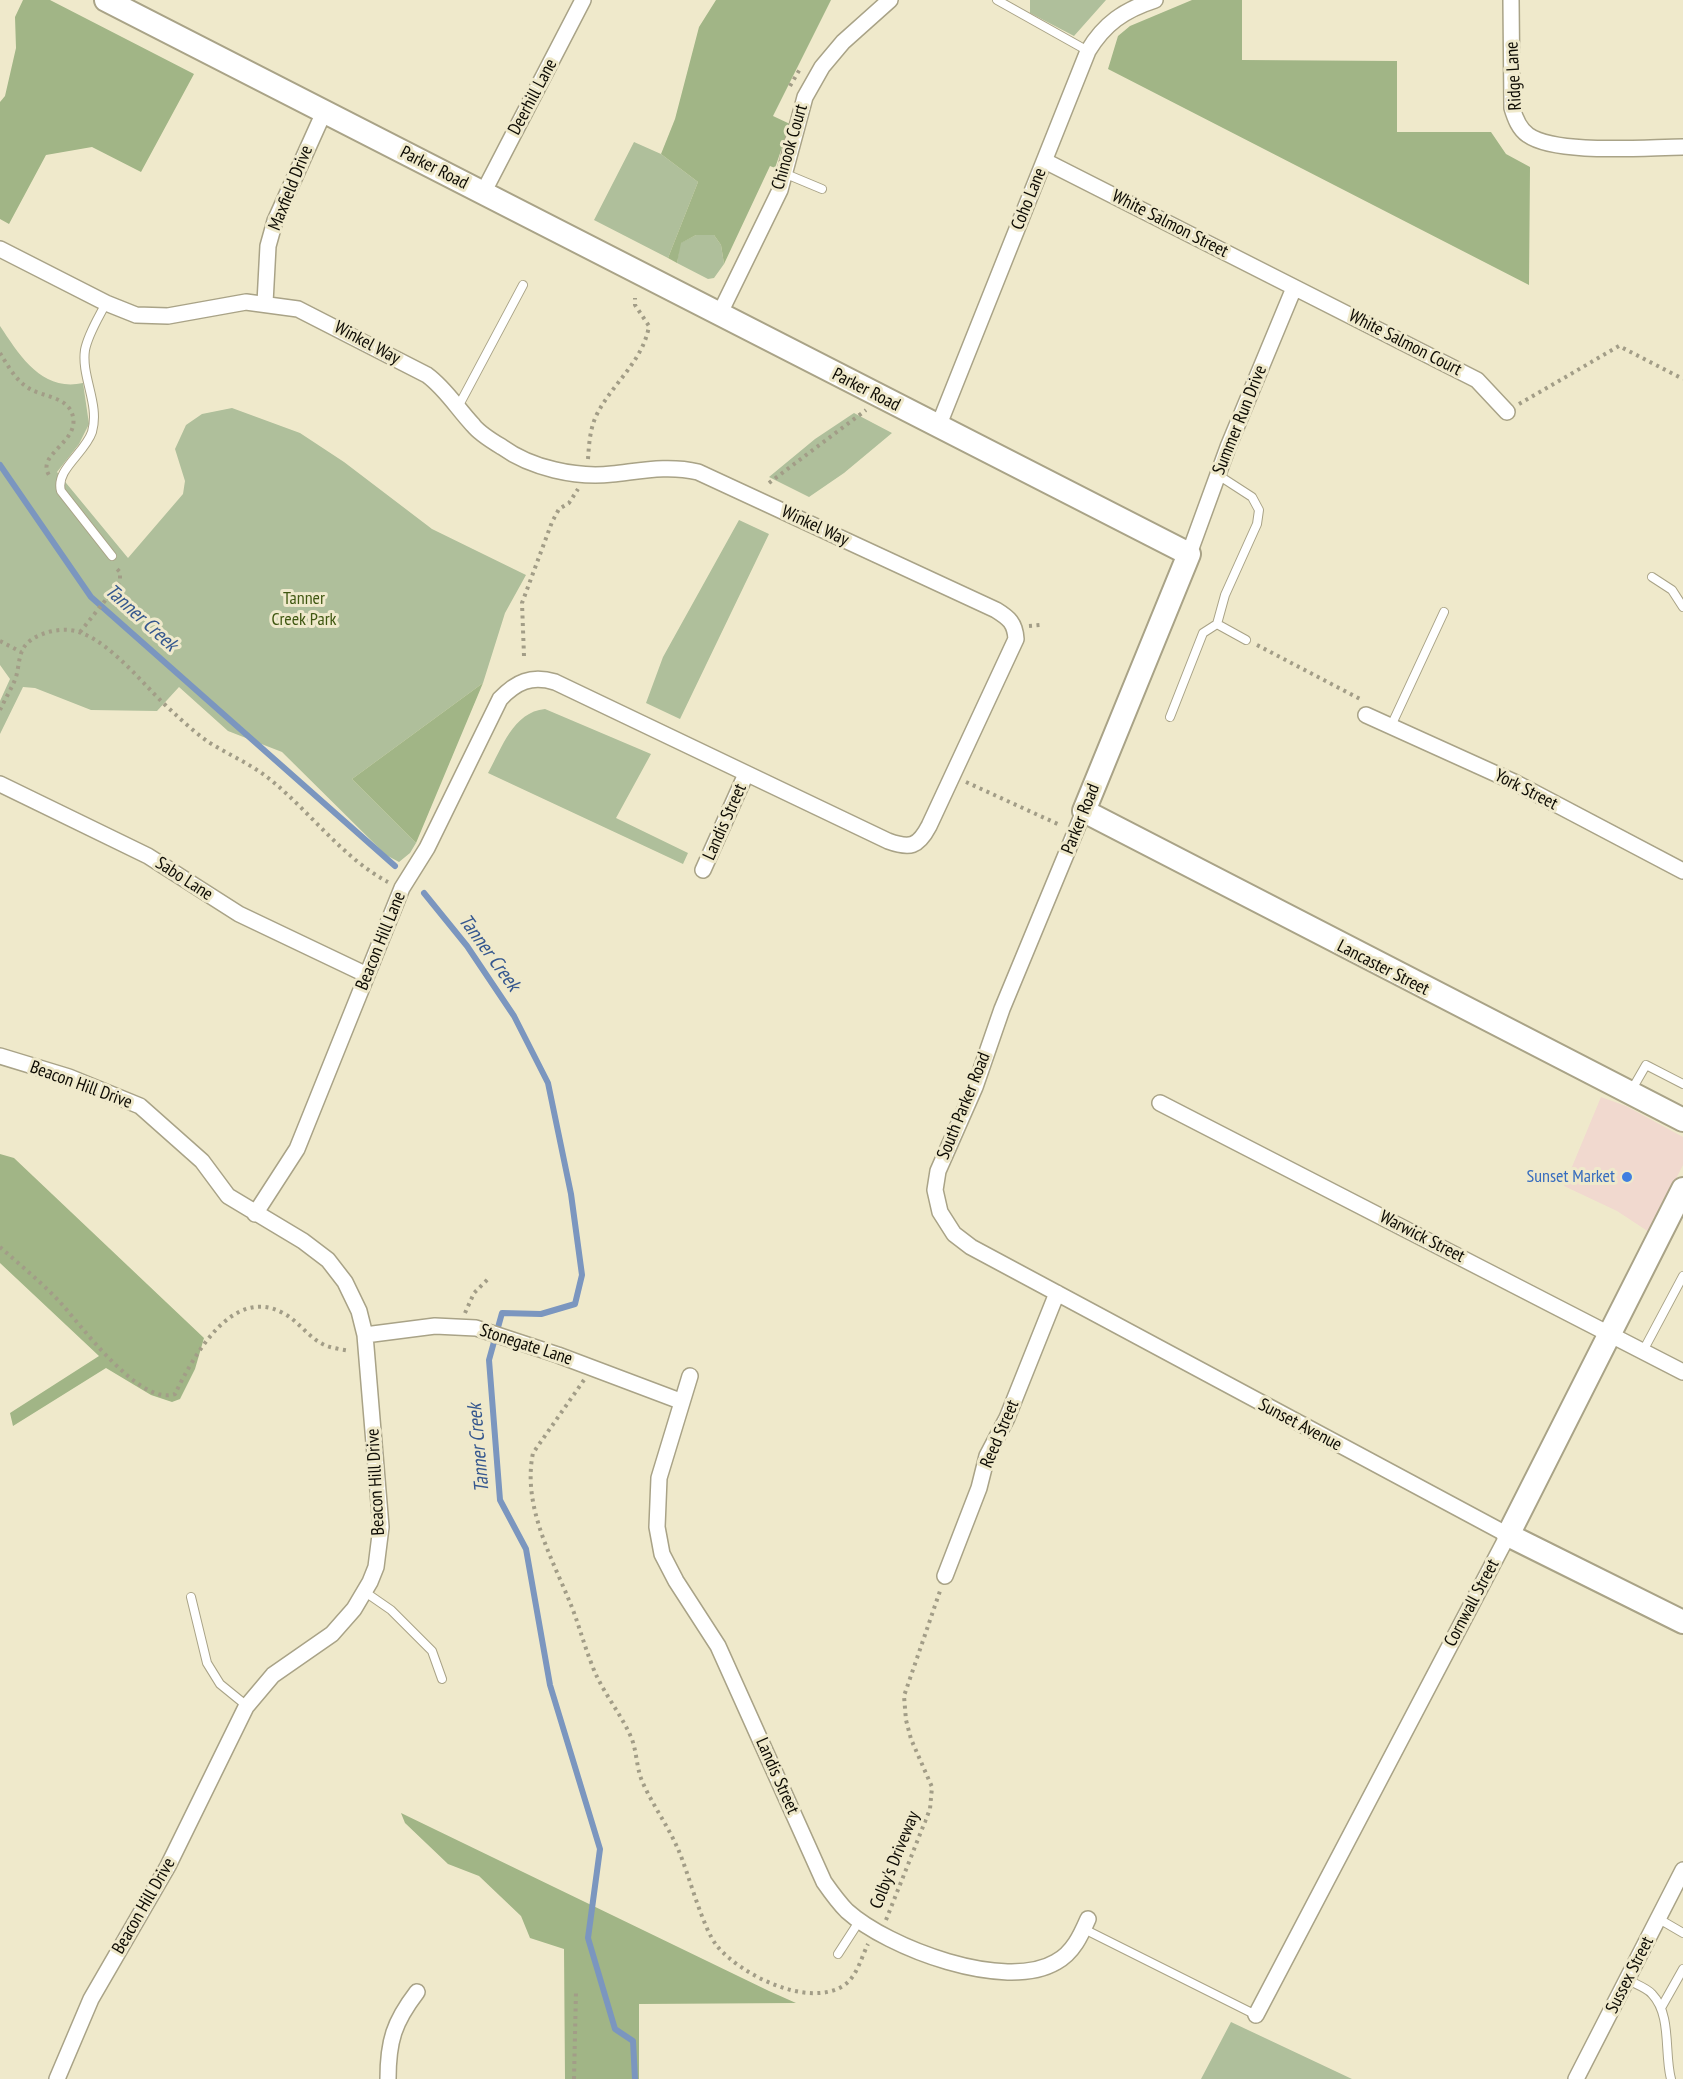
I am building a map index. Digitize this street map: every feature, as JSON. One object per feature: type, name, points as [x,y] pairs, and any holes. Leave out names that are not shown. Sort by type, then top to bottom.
[{"type":"street","name":"Parker Road","points":[[106,0],[1189,554],[1084,812],[1069,829],[1002,1009]]},
{"type":"street","name":"Deerhill Lane","points":[[483,193],[583,0]]},
{"type":"street","name":"Chinook Court","points":[[718,315],[786,174],[805,97],[822,67],[843,42],[890,0]]},
{"type":"street","name":"Coho Lane","points":[[938,427],[1088,51],[1100,32],[1115,18],[1155,0]]},
{"type":"street","name":"Ridge Lane","points":[[1511,0],[1512,108],[1517,123],[1528,136],[1558,147],[1683,147]]},
{"type":"street","name":"Maxfield Drive","points":[[265,303],[268,246],[275,220],[324,112]]},
{"type":"street","name":"White Salmon Street","points":[[1045,161],[1294,288]]},
{"type":"street","name":"Winkel Way","points":[[0,249],[106,303],[136,315],[197,313],[246,302],[265,303],[306,311],[377,348],[442,386],[474,427],[504,449],[551,469],[601,474],[642,469],[684,469],[698,472],[996,610],[1010,619],[1015,627],[1016,639],[1011,651],[926,832],[915,846],[907,847],[888,841],[555,682],[538,679],[524,680]]},
{"type":"street","name":"White Salmon Court","points":[[1294,288],[1477,380],[1507,412]]},
{"type":"street","name":"Summer Run Drive","points":[[1189,554],[1218,475],[1294,288]]},
{"type":"street","name":"Beacon Hill Lane","points":[[255,1214],[297,1149],[402,888],[427,848],[500,699],[524,680]]},
{"type":"street","name":"York Street","points":[[1366,715],[1514,782],[1683,871]]},
{"type":"street","name":"Landis Street","points":[[703,870],[746,774]]},
{"type":"street","name":"Sabo Lane","points":[[0,784],[148,856],[239,914],[367,975]]},
{"type":"street","name":"Lancaster Street","points":[[1084,812],[1393,973],[1683,1120]]},
{"type":"street","name":"South Parker Road","points":[[937,1204],[935,1190],[940,1164],[975,1087],[1002,1009]]},
{"type":"street","name":"Beacon Hill Drive","points":[[0,1056],[69,1077],[140,1106],[202,1161],[228,1196],[303,1241],[329,1262],[345,1282],[358,1311],[365,1335],[381,1527],[376,1567],[365,1592],[332,1634],[273,1675],[247,1706],[168,1866],[89,2004],[57,2079]]},
{"type":"street","name":"Warwick Street","points":[[1160,1103],[1683,1372]]},
{"type":"street","name":"Cornwall Street","points":[[1256,2014],[1508,1535],[1683,1189]]},
{"type":"street","name":"Sunset Avenue","points":[[937,1204],[949,1227],[970,1247],[1508,1535],[1683,1622]]},
{"type":"street","name":"Reed Street","points":[[945,1576],[979,1488],[987,1456],[1007,1418],[1057,1293]]},
{"type":"street","name":"Stonegate Lane","points":[[365,1335],[435,1326],[476,1328],[519,1341],[680,1401]]},
{"type":"street","name":"Landis Street","points":[[690,1376],[680,1401],[662,1468],[656,1502],[657,1527],[662,1554],[676,1581],[718,1646],[824,1882],[847,1910],[877,1931],[947,1962],[989,1972],[1028,1972],[1057,1962],[1069,1952],[1086,1924]]},
{"type":"street","name":"Sussex Street","points":[[1576,2079],[1681,1880]]},
{"type":"street","points":[[388,2079],[392,2033],[404,2009],[417,1992]]},
{"type":"lane","points":[[997,0],[1088,51]]},
{"type":"lane","points":[[786,174],[822,189]]},
{"type":"lane","points":[[459,407],[523,285]]},
{"type":"lane","points":[[106,303],[85,350],[94,425],[82,452],[60,477],[61,491],[112,556]]},
{"type":"lane","points":[[1170,717],[1203,633],[1217,624],[1225,595],[1257,524],[1259,510],[1252,496],[1218,475]]},
{"type":"lane","points":[[1652,577],[1672,590],[1683,607]]},
{"type":"lane","points":[[1391,726],[1444,612]]},
{"type":"lane","points":[[1217,624],[1246,640]]},
{"type":"lane","points":[[1630,1092],[1646,1065],[1683,1084]]},
{"type":"lane","points":[[1643,1351],[1683,1276]]},
{"type":"lane","points":[[365,1592],[391,1610],[432,1651],[442,1679]]},
{"type":"lane","points":[[191,1597],[207,1663],[220,1684],[247,1706]]},
{"type":"lane","points":[[1659,1919],[1683,1933]]},
{"type":"lane","points":[[838,1954],[860,1920]]},
{"type":"lane","points":[[1086,1924],[1256,2014]]},
{"type":"lane","points":[[1661,2008],[1683,1969]]},
{"type":"lane","points":[[1628,1980],[1652,1993],[1661,2008],[1668,2038],[1666,2061],[1671,2079]]},
{"type":"path","points":[[588,452],[592,427],[598,412],[632,365],[648,335],[649,326],[635,305],[635,298]]},
{"type":"path","points":[[1526,398],[1619,346],[1683,379]]},
{"type":"path","points":[[0,353],[19,380],[29,388],[64,403],[70,410],[73,420],[69,437],[46,461],[45,466],[61,491]]},
{"type":"path","points":[[769,483],[866,410]]},
{"type":"path","points":[[524,656],[522,603],[552,522],[559,509],[575,496]]},
{"type":"path","points":[[80,632],[107,599],[121,577],[112,556]]},
{"type":"path","points":[[0,710],[16,676],[21,652],[30,641],[51,632],[70,630],[80,632],[93,639],[125,665],[174,713],[210,743],[248,764],[272,781],[321,824],[366,871],[402,888]]},
{"type":"path","points":[[1246,640],[1365,702],[1366,715]]},
{"type":"path","points":[[0,641],[21,652]]},
{"type":"path","points":[[974,786],[1069,829]]},
{"type":"path","points":[[0,1247],[56,1298],[116,1367],[143,1386],[162,1395],[175,1394],[208,1338],[230,1316],[256,1307],[282,1312],[319,1342],[355,1353]]},
{"type":"path","points":[[465,1313],[474,1293],[489,1278]]},
{"type":"path","points":[[584,1379],[533,1454],[531,1466],[536,1513],[550,1559],[584,1636],[592,1666],[631,1737],[640,1774],[692,1882],[708,1930],[716,1944],[741,1966],[788,1990],[824,1992],[844,1985],[856,1972],[870,1941]]},
{"type":"path","name":"Colby's Driveway","points":[[885,1921],[930,1809],[932,1787],[911,1738],[906,1720],[904,1696],[945,1576]]},
{"type":"path","points":[[574,2079],[576,1991]]},
{"type":"shaded area","points":[[1601,1097],[1626,1106],[1683,1137],[1683,1165],[1649,1232],[1617,1211],[1564,1186]]},
{"type":"green space","points":[[23,0],[50,0],[194,74],[141,172],[92,147],[46,155],[9,224],[0,219],[0,102],[5,96],[16,48],[15,17]]},
{"type":"green space","points":[[716,0],[831,0],[773,116],[790,124],[775,168],[770,166],[724,264],[721,245],[714,235],[696,235],[681,243],[677,263],[668,258],[698,182],[661,154],[675,119],[699,27]]},
{"type":"green space","points":[[1030,0],[1106,0],[1074,36],[1030,13]]},
{"type":"green space","points":[[1192,0],[1242,0],[1242,60],[1397,61],[1397,132],[1491,132],[1506,154],[1530,167],[1529,285],[1108,69],[1118,36],[1130,26]]},
{"type":"green space","points":[[634,142],[661,154],[698,182],[668,258],[594,220]]},
{"type":"green space","points":[[696,235],[714,235],[721,245],[724,264],[714,278],[708,279],[677,263],[680,243]]},
{"type":"green space","name":"Tanner Creek Park","points":[[0,326],[24,360],[44,377],[68,384],[83,383],[89,424],[79,444],[57,472],[128,558],[183,494],[185,481],[175,449],[186,425],[202,414],[232,408],[300,433],[344,462],[432,529],[526,575],[505,613],[483,683],[352,779],[416,843],[410,853],[399,862],[386,855],[282,752],[228,731],[179,687],[157,711],[91,710],[35,688],[23,687],[0,734],[0,701],[10,679],[0,665]]},
{"type":"green space","points":[[854,413],[892,433],[844,473],[809,497],[769,477],[815,439]]},
{"type":"green space","points":[[739,520],[769,534],[680,719],[646,703],[663,657]]},
{"type":"green space","points":[[483,683],[416,843],[352,779]]},
{"type":"green space","points":[[545,709],[651,754],[616,818],[688,853],[683,864],[488,773],[517,724],[534,712]]},
{"type":"green space","points":[[0,1154],[14,1158],[204,1338],[195,1369],[180,1399],[172,1402],[151,1395],[106,1368],[13,1426],[10,1413],[99,1356],[0,1263]]},
{"type":"green space","points":[[401,1813],[796,2003],[639,2004],[639,2079],[565,2079],[564,1949],[530,1938],[521,1916],[479,1876],[448,1864],[405,1823]]},
{"type":"green space","points":[[1231,2022],[1352,2079],[1201,2079]]},
{"type":"waterway","name":"Tanner Creek","points":[[0,465],[91,597],[395,866]]},
{"type":"waterway","name":"Tanner Creek","points":[[424,893],[467,946],[514,1016],[548,1083],[571,1194],[582,1275],[575,1304],[541,1314],[502,1313],[489,1360],[500,1500],[526,1549],[550,1685],[600,1849],[588,1938],[615,2029],[633,2041],[635,2079]]},
{"type":"place","name":"Sunset Market","points":[[1627,1177]]}]
